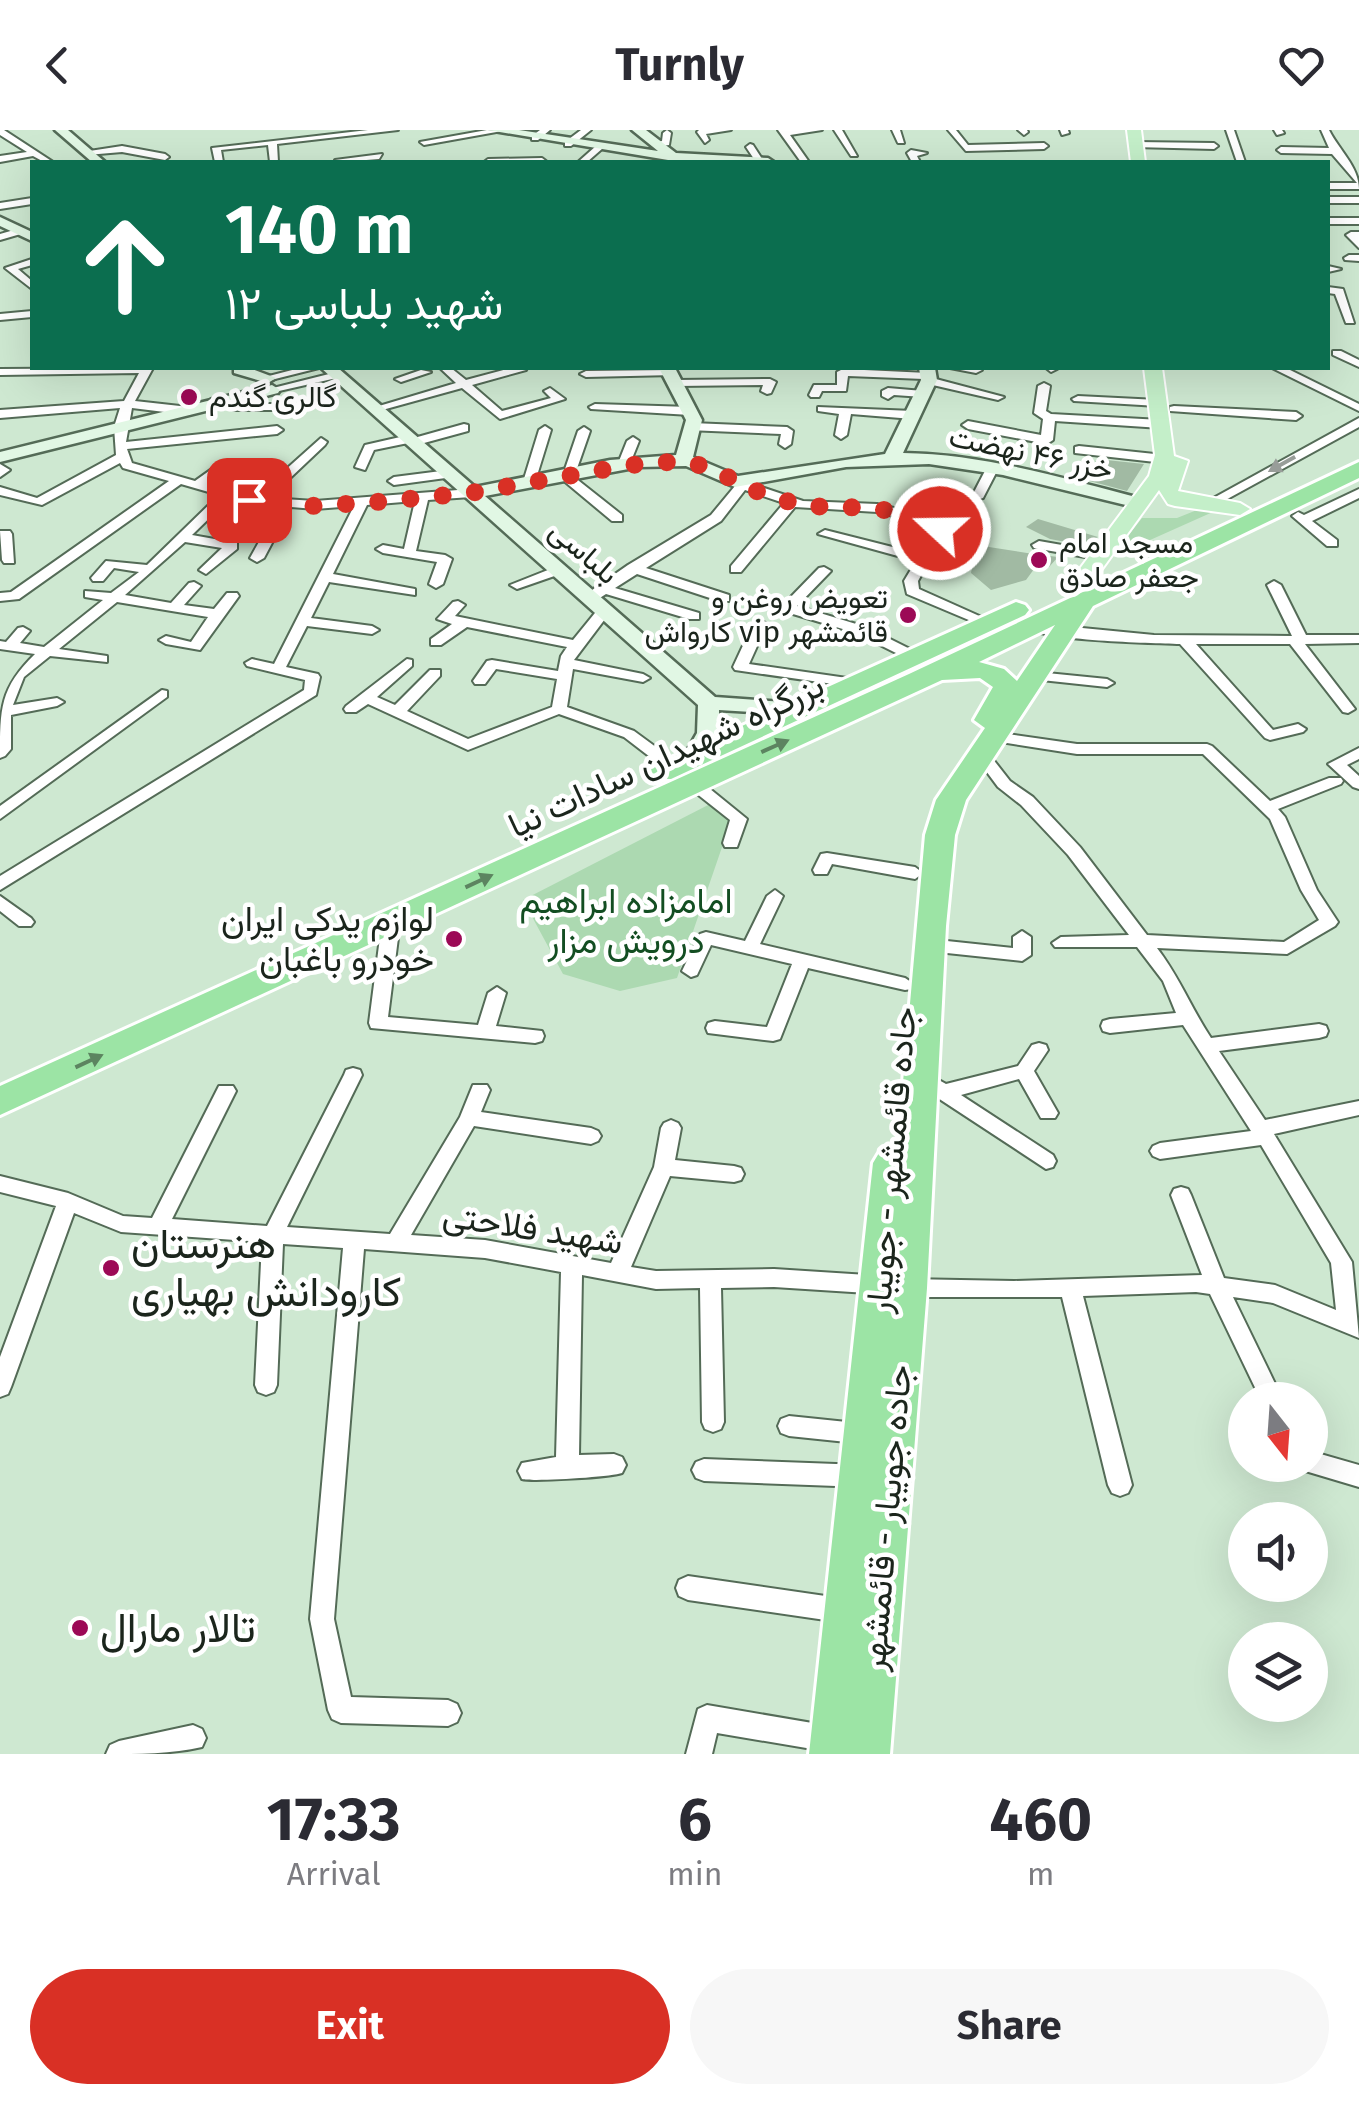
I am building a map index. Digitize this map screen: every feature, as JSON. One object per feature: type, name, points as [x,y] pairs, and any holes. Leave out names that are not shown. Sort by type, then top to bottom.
[{"type":"highway","name":"بزرگراه شهیدان سادات نیا","points":[[0,1077],[916,668],[1031,627],[1082,592],[1240,508],[1353,481]]},
{"type":"highway","name":"بزرگراه شهیدان سادات نیا","points":[[0,1102],[392,922],[854,683],[916,668],[988,623],[1294,513],[1353,481]]},
{"type":"highway","points":[[916,668],[985,669],[999,676],[1028,676],[1065,633],[1082,592]]},
{"type":"highway","name":"جاده جویبار - قائمشهر","points":[[845,1749],[895,1286],[932,1084],[928,946],[940,834],[950,800],[1028,676]]},
{"type":"highway","name":"جاده قائمشهر - جویبار","points":[[845,1749],[846,1611],[866,1434],[895,1286],[905,984],[918,842],[934,796],[998,706],[1028,676]]},
{"type":"main road","points":[[1124,130],[1128,160]]},
{"type":"main road","points":[[1138,503],[1149,513],[1161,515],[1179,507],[1168,492],[1180,458],[1154,370]]},
{"type":"main road","points":[[1082,592],[1138,503],[1151,491],[1164,458],[1168,370]]},
{"type":"main road","points":[[1175,500],[1240,508]]},
{"type":"street","points":[[60,130],[96,160]]},
{"type":"street","points":[[219,160],[216,148],[330,141],[394,130]]},
{"type":"street","points":[[544,160],[587,130]]},
{"type":"street","points":[[638,130],[659,155]]},
{"type":"street","points":[[702,134],[727,130]]},
{"type":"street","points":[[783,131],[818,130]]},
{"type":"street","points":[[838,130],[854,154]]},
{"type":"street","points":[[896,130],[900,141]]},
{"type":"street","points":[[952,130],[966,148],[1044,146]]},
{"type":"street","points":[[1230,130],[1240,160]]},
{"type":"street","points":[[1325,130],[1334,151],[1352,168],[1359,184],[1330,186]]},
{"type":"street","points":[[0,131],[45,160]]},
{"type":"street","points":[[434,154],[424,142],[496,131],[540,134],[565,143],[695,160]]},
{"type":"street","points":[[783,131],[804,160]]},
{"type":"street","points":[[339,160],[380,159],[370,132]]},
{"type":"street","points":[[659,155],[667,133]]},
{"type":"street","points":[[460,137],[471,150]]},
{"type":"street","points":[[1135,138],[1214,146]]},
{"type":"street","points":[[272,142],[274,160]]},
{"type":"street","points":[[750,147],[759,160]]},
{"type":"street","points":[[584,160],[598,148]]},
{"type":"street","points":[[86,152],[122,149],[165,157]]},
{"type":"street","points":[[1281,150],[1334,151]]},
{"type":"street","points":[[0,159],[34,153]]},
{"type":"street","points":[[1032,156],[1049,157]]},
{"type":"street","points":[[1330,200],[1359,200]]},
{"type":"street","points":[[0,206],[30,201]]},
{"type":"street","points":[[0,221],[27,234]]},
{"type":"street","points":[[1330,221],[1359,221]]},
{"type":"street","points":[[0,238],[27,234]]},
{"type":"street","points":[[1359,235],[1351,234],[1359,244]]},
{"type":"street","points":[[30,262],[10,268],[30,284]]},
{"type":"street","points":[[1330,290],[1339,291],[1350,321]]},
{"type":"street","points":[[0,316],[30,314]]},
{"type":"street","points":[[1337,352],[1359,364]]},
{"type":"street","points":[[0,372],[98,370]]},
{"type":"street","points":[[123,444],[126,404],[146,370]]},
{"type":"street","points":[[240,370],[266,383],[333,371]]},
{"type":"street","points":[[0,490],[38,502],[123,444],[187,409],[308,370]]},
{"type":"street","points":[[401,379],[422,370]]},
{"type":"street","points":[[445,370],[500,415],[559,399],[550,391]]},
{"type":"street","points":[[375,409],[514,370]]},
{"type":"street","points":[[1282,370],[1359,408]]},
{"type":"street","points":[[36,385],[48,371]]},
{"type":"street","name":"بلباسی","points":[[333,371],[558,570],[599,599],[709,703]]},
{"type":"street","points":[[815,395],[818,388],[842,390],[844,372],[926,380],[998,397]]},
{"type":"street","points":[[586,374],[770,382],[768,391]]},
{"type":"street","points":[[671,375],[691,419],[682,461]]},
{"type":"street","points":[[888,396],[888,392],[926,380]]},
{"type":"street","points":[[892,458],[926,380]]},
{"type":"street","points":[[1044,386],[1040,413],[1049,417],[1164,412],[1296,416]]},
{"type":"street","points":[[1257,396],[1258,414]]},
{"type":"street","points":[[1078,398],[1164,412]]},
{"type":"street","points":[[217,402],[287,407]]},
{"type":"street","points":[[0,414],[126,404],[187,409]]},
{"type":"street","points":[[595,407],[691,419],[722,428],[786,431],[786,444]]},
{"type":"street","points":[[822,408],[912,415]]},
{"type":"street","points":[[841,435],[846,410]]},
{"type":"street","points":[[769,430],[770,412]]},
{"type":"street","points":[[722,428],[726,414]]},
{"type":"street","points":[[968,425],[1046,440],[1049,417]]},
{"type":"street","points":[[1205,506],[1359,422]]},
{"type":"street","points":[[361,467],[370,448],[464,428]]},
{"type":"street","points":[[0,454],[277,430]]},
{"type":"street","points":[[529,482],[545,430]]},
{"type":"street","points":[[567,476],[584,431]]},
{"type":"street","points":[[622,466],[633,441]]},
{"type":"street","points":[[258,500],[321,442]]},
{"type":"street","points":[[123,444],[178,481],[227,494],[287,503],[362,503],[470,493],[622,466],[682,461],[716,469],[738,484],[792,502],[876,508],[935,522],[940,529],[964,534]]},
{"type":"street","points":[[1079,450],[1164,458]]},
{"type":"street","name":"خزر ۴۶ نهضت","points":[[738,484],[802,468],[892,458],[957,461],[1138,503]]},
{"type":"street","points":[[196,486],[228,464]]},
{"type":"street","points":[[977,498],[992,469]]},
{"type":"street","points":[[394,481],[449,474]]},
{"type":"street","points":[[567,476],[617,518]]},
{"type":"street","points":[[0,597],[14,596],[178,481]]},
{"type":"street","points":[[558,709],[564,670],[599,599],[633,568],[716,518],[738,484]]},
{"type":"street","points":[[2,751],[1,712],[7,685],[150,569],[227,494]]},
{"type":"street","points":[[408,554],[422,498]]},
{"type":"street","points":[[736,569],[792,502]]},
{"type":"street","points":[[257,558],[287,503]]},
{"type":"street","points":[[278,669],[362,503]]},
{"type":"street","points":[[1294,513],[1332,543]]},
{"type":"street","points":[[940,529],[911,582],[912,591],[988,623]]},
{"type":"street","points":[[0,535],[5,534],[9,560]]},
{"type":"street","points":[[825,534],[924,558]]},
{"type":"street","points":[[180,536],[232,546],[206,570]]},
{"type":"street","points":[[1039,546],[1102,556]]},
{"type":"street","points":[[383,549],[445,560],[436,584]]},
{"type":"street","points":[[98,578],[111,564],[150,569]]},
{"type":"street","points":[[633,568],[724,598]]},
{"type":"street","points":[[517,584],[558,570]]},
{"type":"street","points":[[824,572],[788,608],[861,630],[916,668]]},
{"type":"street","points":[[324,577],[410,592]]},
{"type":"street","points":[[174,607],[194,586]]},
{"type":"street","points":[[1274,586],[1298,641],[1348,709]]},
{"type":"street","points":[[90,594],[218,614]]},
{"type":"street","points":[[166,640],[195,647],[232,596]]},
{"type":"street","points":[[599,599],[694,616]]},
{"type":"street","points":[[458,605],[444,619],[577,645]]},
{"type":"street","points":[[302,622],[372,630]]},
{"type":"street","points":[[436,642],[464,622]]},
{"type":"street","points":[[760,624],[740,667],[854,683]]},
{"type":"street","points":[[1031,627],[1186,642],[1357,642]]},
{"type":"street","points":[[5,646],[24,630]]},
{"type":"street","points":[[1186,642],[1270,735],[1298,729]]},
{"type":"street","points":[[5,646],[102,658]]},
{"type":"street","points":[[0,884],[311,692],[313,677],[252,663]]},
{"type":"street","points":[[351,710],[407,663]]},
{"type":"street","points":[[480,681],[492,664],[643,678]]},
{"type":"street","points":[[397,712],[435,673]]},
{"type":"street","points":[[1028,676],[1107,683]]},
{"type":"street","points":[[0,814],[162,694]]},
{"type":"street","points":[[368,698],[468,745],[558,709],[629,734],[687,770],[739,819],[730,842]]},
{"type":"street","points":[[1,712],[57,702]]},
{"type":"street","points":[[687,770],[708,734],[709,703],[798,709]]},
{"type":"street","points":[[1062,944],[1143,941],[1287,948],[1330,922],[1308,890],[1277,817],[1207,750],[986,745],[1004,784],[1028,800],[1074,851],[1143,941],[1171,979],[1188,1018],[1342,1262],[1354,1328]]},
{"type":"street","points":[[1359,753],[1336,764],[1359,784]]},
{"type":"street","points":[[1267,808],[1334,781]]},
{"type":"street","points":[[821,870],[827,858],[914,872]]},
{"type":"street","points":[[750,948],[776,896]]},
{"type":"street","points":[[0,902],[24,922]]},
{"type":"street","points":[[392,922],[378,1023],[535,1036]]},
{"type":"street","points":[[928,946],[1022,955],[1022,937]]},
{"type":"street","points":[[691,971],[706,938],[905,984]]},
{"type":"street","points":[[716,1028],[774,1034],[802,961]]},
{"type":"street","points":[[485,1032],[498,993]]},
{"type":"street","points":[[1110,1026],[1188,1018]]},
{"type":"street","points":[[1206,1046],[1318,1032]]},
{"type":"street","points":[[932,1084],[1024,1072],[1039,1050]]},
{"type":"street","points":[[1024,1072],[1048,1113]]},
{"type":"street","points":[[266,1385],[273,1234],[353,1075]]},
{"type":"street","points":[[932,1084],[1046,1161]]},
{"type":"street","points":[[396,1242],[469,1118],[480,1090]]},
{"type":"street","points":[[158,1227],[226,1091]]},
{"type":"street","points":[[1160,1151],[1263,1133],[1359,1108]]},
{"type":"street","points":[[469,1118],[591,1136]]},
{"type":"street","points":[[617,1274],[664,1167],[671,1128]]},
{"type":"street","points":[[664,1167],[734,1174]]},
{"type":"street","name":"شهید فلاحتی","points":[[0,1184],[68,1201],[121,1224],[485,1248],[656,1280],[774,1278],[895,1286],[1070,1288],[1218,1286],[1275,1294],[1354,1328]]},
{"type":"street","points":[[1181,1195],[1263,1382]]},
{"type":"street","points":[[0,1387],[68,1201]]},
{"type":"street","points":[[354,1240],[322,1618],[341,1710],[448,1714]]},
{"type":"street","points":[[568,1466],[572,1264]]},
{"type":"street","points":[[710,1280],[713,1422]]},
{"type":"street","points":[[1070,1288],[1120,1486]]},
{"type":"street","points":[[789,1426],[866,1434]]},
{"type":"street","points":[[530,1471],[614,1466]]},
{"type":"street","points":[[1328,1467],[1359,1476]]},
{"type":"street","points":[[704,1470],[863,1476]]},
{"type":"street","points":[[688,1588],[846,1611]]},
{"type":"street","points":[[699,1754],[708,1718],[845,1749]]},
{"type":"street","points":[[118,1754],[193,1738]]},
{"type":"green space","points":[[1197,510],[1215,511],[1121,553],[1116,551],[1142,518],[1177,518]]},
{"type":"green space","name":"امامزاده ابراهیم درویش مزار","points":[[712,803],[731,821],[677,978],[620,991],[563,974],[523,900]]},
{"type":"building","points":[[1097,459],[1144,464],[1127,491],[1086,480]]},
{"type":"building","points":[[1038,519],[1098,537],[1082,545],[1050,539],[1026,527]]},
{"type":"building","points":[[976,545],[1058,557],[1049,567],[1037,565],[1026,580],[991,590],[971,573]]},
{"type":"place","name":"گالری گندم","points":[[189,397]]},
{"type":"place","name":"مسجد امام جعفر صادق","points":[[1039,560]]},
{"type":"place","name":"تعویض روغن و کارواش vip قائمشهر","points":[[908,615]]},
{"type":"place","name":"لوازم یدکی ایران خودرو باغبان","points":[[454,939]]},
{"type":"place","name":"هنرستان کارودانش بهیاری","points":[[111,1268]]},
{"type":"place","name":"تالار مارال","points":[[80,1628]]},
{"type":"route","points":[[249,500],[315,506],[376,502],[470,493],[630,465],[682,461],[716,469],[741,486],[802,506],[876,508],[935,522],[940,529]]}]
